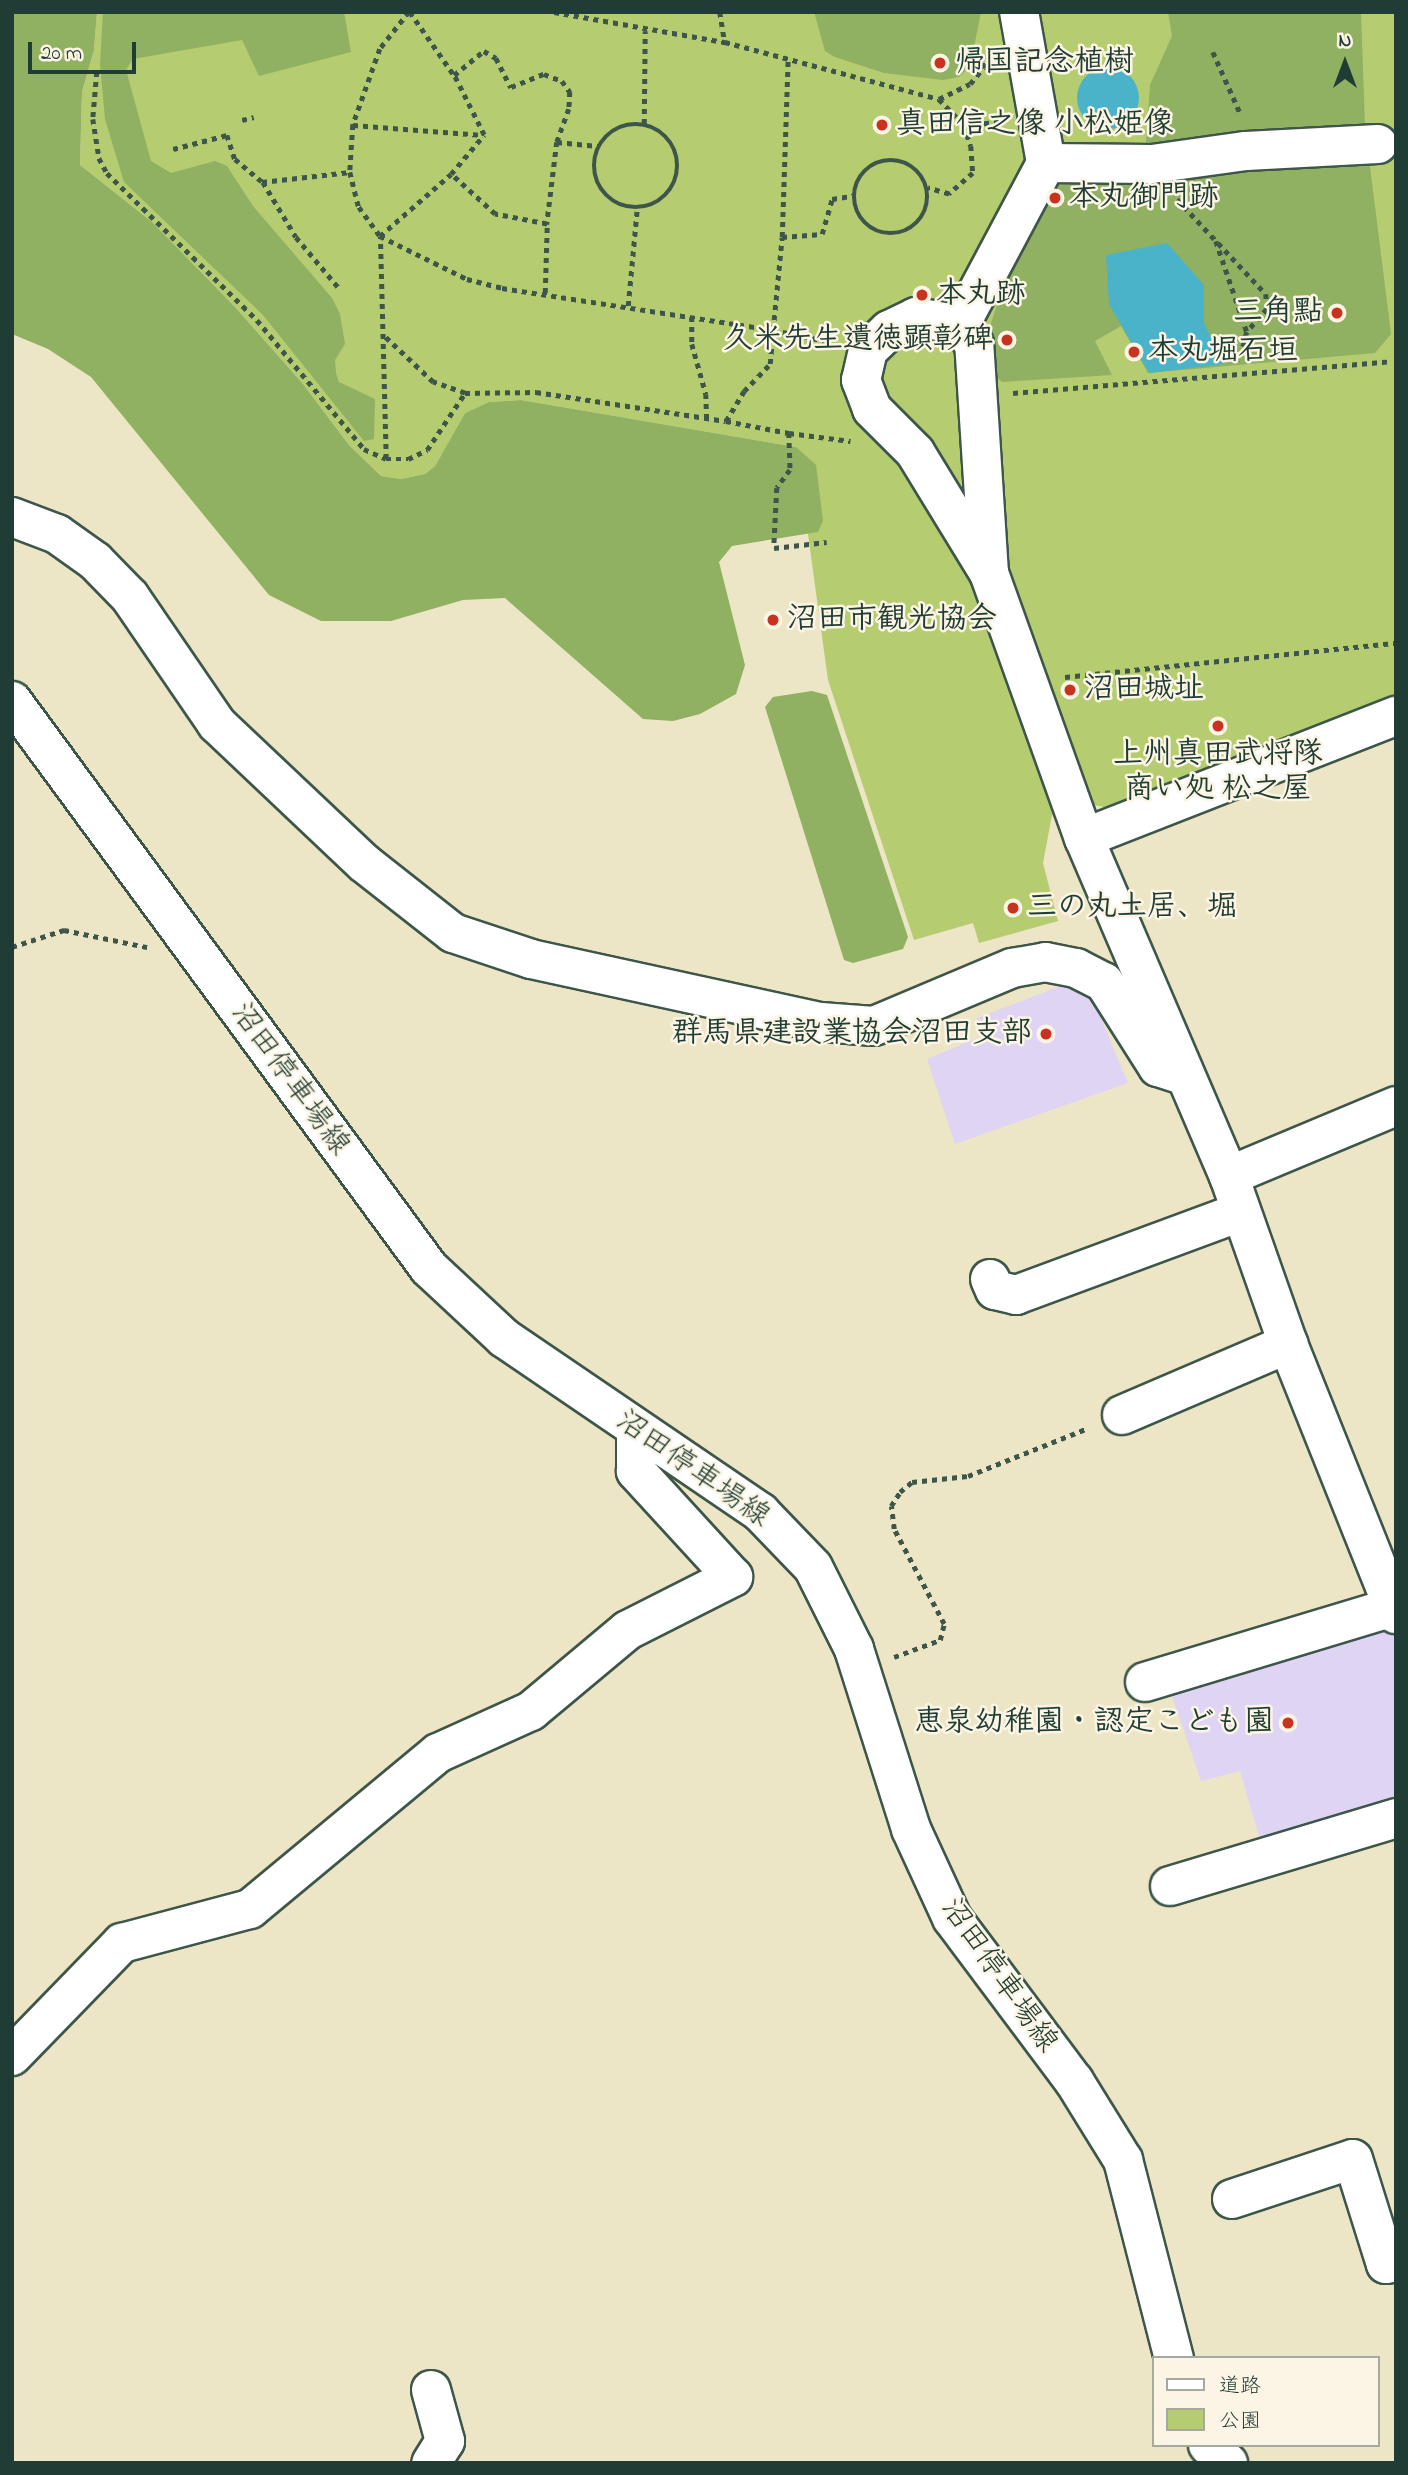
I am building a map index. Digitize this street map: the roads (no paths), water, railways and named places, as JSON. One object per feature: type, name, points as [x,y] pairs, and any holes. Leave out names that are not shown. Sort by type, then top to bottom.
[{"type":"street","points":[[960,324],[1046,163],[1019,12]]},
{"type":"street","points":[[1046,163],[1152,164],[1246,150],[1378,144]]},
{"type":"street","points":[[989,573],[974,344],[960,324],[916,317],[889,330],[868,350],[861,380],[872,409],[915,452],[989,573],[1084,838],[1229,1177],[1238,1213],[1394,1611],[1145,1682]]},
{"type":"street","points":[[12,517],[57,534],[95,561],[130,597],[216,724],[382,878],[453,933],[531,959],[821,1022],[874,1026],[1012,968],[1045,961],[1066,965],[1104,982],[1158,1067],[1188,1077]]},
{"type":"street","name":"沼田停車場線","points":[[12,701],[429,1268],[474,1315],[636,1431],[760,1512],[813,1567],[854,1649],[911,1829],[952,1918],[1074,2081],[1123,2160],[1173,2356]]},
{"type":"street","points":[[1084,838],[1396,716]]},
{"type":"street","points":[[1229,1177],[1396,1106]]},
{"type":"street","points":[[990,1279],[995,1290],[1016,1295],[1238,1213]]},
{"type":"street","points":[[1122,1415],[1288,1344]]},
{"type":"street","points":[[12,2056],[122,1943],[250,1909],[438,1753],[531,1711],[628,1630],[733,1577],[636,1471],[636,1431]]},
{"type":"street","points":[[1170,1886],[1396,1818]]},
{"type":"street","points":[[1232,2199],[1353,2159],[1386,2264],[1396,2262]]},
{"type":"street","points":[[430,2390],[445,2441],[431,2463]]},
{"type":"street","points":[[1210,2447],[1228,2463]]},
{"type":"water","points":[[1108,67],[1130,76],[1139,98],[1130,120],[1108,129],[1086,120],[1077,98],[1086,76]]},
{"type":"water","points":[[1167,243],[1204,285],[1204,323],[1224,364],[1149,373],[1109,304],[1106,255]]},
{"type":"place","name":"帰国記念植樹","points":[[940,63]]},
{"type":"place","name":"真田信之像 小松姫像","points":[[882,125]]},
{"type":"place","name":"本丸御門跡","points":[[1055,198]]},
{"type":"place","name":"本丸跡","points":[[922,295]]},
{"type":"place","name":"三角點","points":[[1337,313]]},
{"type":"place","name":"久米先生遺徳顕彰碑","points":[[1007,340]]},
{"type":"place","name":"本丸堀石垣","points":[[1134,352]]},
{"type":"place","name":"沼田市観光協会","points":[[773,620]]},
{"type":"place","name":"沼田城址","points":[[1070,690]]},
{"type":"place","name":"上州真田武将隊 商い処 松之屋","points":[[1218,726]]},
{"type":"place","name":"三の丸土居、堀","points":[[1013,908]]},
{"type":"place","name":"群馬県建設業協会沼田支部","points":[[1046,1034]]},
{"type":"place","name":"恵泉幼稚園・認定こども園","points":[[1288,1723]]}]
